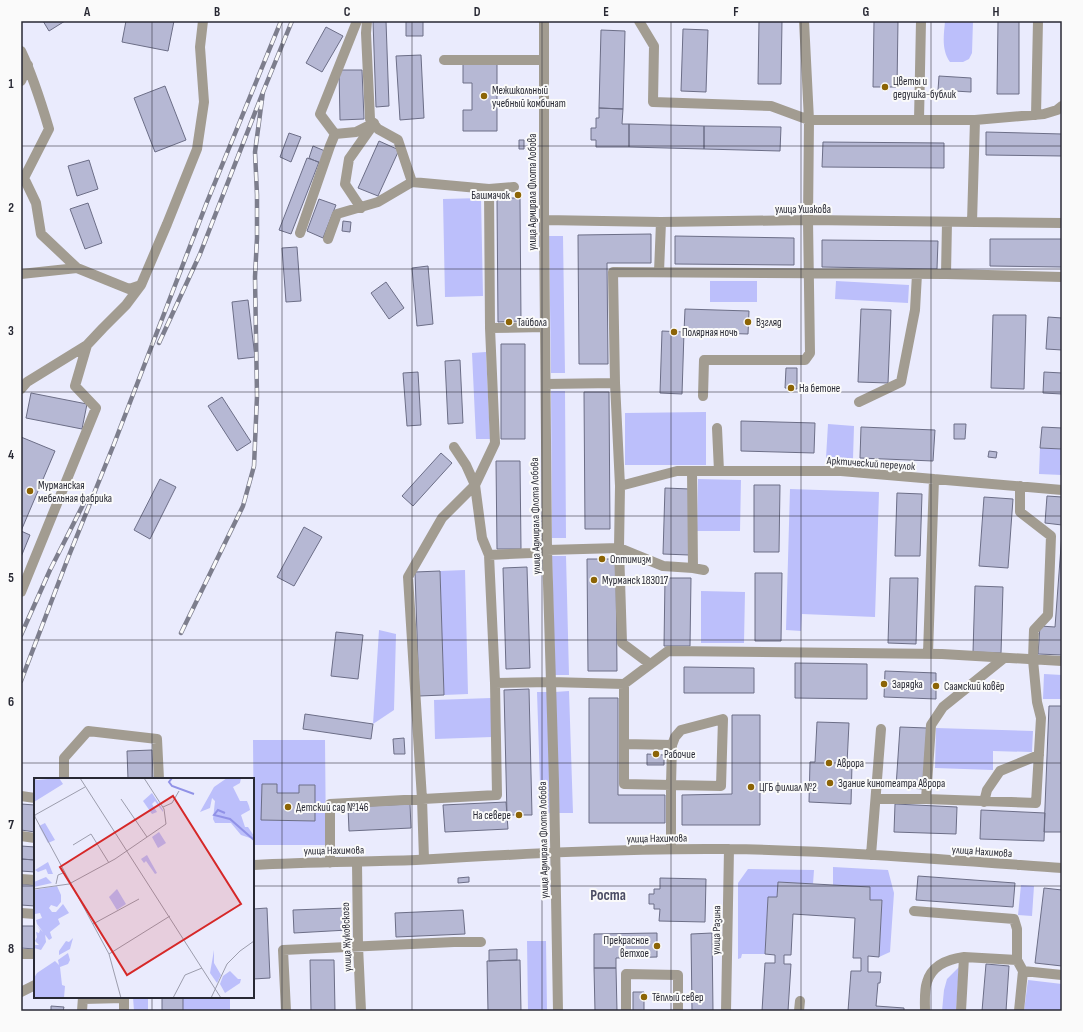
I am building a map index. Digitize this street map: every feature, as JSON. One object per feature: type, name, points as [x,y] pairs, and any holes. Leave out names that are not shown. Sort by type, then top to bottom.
[{"type":"street","points":[[21,388],[27,382],[87,345],[126,305],[141,285],[197,149],[204,102],[200,47],[203,21]]},
{"type":"street","points":[[335,134],[320,114],[357,21]]},
{"type":"street","points":[[367,21],[366,33],[370,119],[378,129],[398,140],[412,182]]},
{"type":"street","name":"улица Адмирала Флота Лобова","points":[[544,21],[543,60],[547,550],[556,852],[558,1011]]},
{"type":"street","points":[[639,21],[654,46],[653,102],[772,106],[809,120],[975,120],[1036,115],[1057,110],[1062,106]]},
{"type":"street","points":[[703,396],[704,360],[805,360],[810,353],[808,273],[809,120],[804,21]]},
{"type":"street","points":[[919,120],[921,21]]},
{"type":"street","points":[[1036,115],[1038,21]]},
{"type":"street","points":[[21,51],[36,87],[49,129],[23,176],[36,203],[41,234],[77,268],[129,289],[141,285]]},
{"type":"street","points":[[444,60],[543,60]]},
{"type":"street","points":[[21,81],[28,65]]},
{"type":"street","points":[[972,222],[975,120]]},
{"type":"street","points":[[335,134],[356,132],[374,123]]},
{"type":"street","points":[[361,208],[345,184],[349,159],[374,123]]},
{"type":"street","points":[[300,233],[335,134]]},
{"type":"street","points":[[328,239],[337,214],[378,202],[412,182],[490,189],[514,187]]},
{"type":"street","points":[[424,859],[422,799],[408,577],[442,518],[474,485],[495,443],[490,328],[490,189]]},
{"type":"street","name":"улица Ушакова","points":[[544,220],[661,222],[808,220],[1062,223]]},
{"type":"street","points":[[660,272],[661,222]]},
{"type":"street","points":[[946,222],[946,274]]},
{"type":"street","points":[[21,274],[77,268]]},
{"type":"street","points":[[650,664],[622,643],[619,548],[620,486],[615,384],[613,272],[946,274],[1062,277]]},
{"type":"street","points":[[859,402],[900,382],[915,310],[917,274]]},
{"type":"street","points":[[490,328],[545,328]]},
{"type":"street","points":[[21,592],[96,408],[75,386],[87,345]]},
{"type":"street","points":[[546,384],[615,384]]},
{"type":"street","points":[[717,428],[719,471]]},
{"type":"street","points":[[330,862],[330,804],[497,796],[495,683],[489,555],[482,538],[474,485],[466,465],[454,447]]},
{"type":"street","name":"Арктический переулок","points":[[620,486],[677,471],[841,471],[1062,490]]},
{"type":"street","points":[[489,555],[531,553],[547,550],[619,548],[663,566],[698,569],[692,471]]},
{"type":"street","points":[[928,654],[934,479]]},
{"type":"street","points":[[876,799],[926,799],[1036,803],[1041,718],[1037,702],[1033,660],[1034,630],[1048,615],[1051,536],[1020,512],[1020,486]]},
{"type":"street","points":[[495,683],[551,682],[624,684],[668,651],[928,654],[1062,661]]},
{"type":"street","points":[[926,799],[931,726],[943,707],[1004,658]]},
{"type":"street","points":[[624,684],[624,784],[671,785],[721,786],[723,719],[681,730],[675,737],[672,745],[671,785],[670,827],[671,849]]},
{"type":"street","points":[[871,855],[881,729]]},
{"type":"street","points":[[64,778],[64,758],[88,731],[157,739],[159,778]]},
{"type":"street","points":[[624,744],[672,745]]},
{"type":"street","points":[[984,802],[986,790],[1000,771],[1039,755]]},
{"type":"street","points":[[21,796],[34,798]]},
{"type":"street","points":[[21,836],[34,838]]},
{"type":"street","name":"улица Нахимова","points":[[254,865],[357,862],[556,852],[729,849],[871,855],[1062,868]]},
{"type":"street","name":"улица Разина","points":[[726,1011],[729,849]]},
{"type":"street","name":"улица Жуковского","points":[[357,862],[358,946],[361,1011]]},
{"type":"street","points":[[21,879],[34,880]]},
{"type":"street","points":[[914,911],[1014,919],[1017,929],[1017,960],[1023,971],[1019,1011]]},
{"type":"street","points":[[21,913],[34,914]]},
{"type":"street","points":[[286,1011],[283,950],[482,942]]},
{"type":"street","points":[[21,954],[34,954]]},
{"type":"street","points":[[925,1011],[926,983],[930,973],[944,962],[964,957],[1017,960]]},
{"type":"street","points":[[960,1011],[964,957]]},
{"type":"street","points":[[1023,971],[1062,975]]},
{"type":"street","points":[[626,1011],[626,974],[678,975],[678,1011]]},
{"type":"street","points":[[21,992],[34,986]]},
{"type":"street","points":[[82,1011],[83,998]]},
{"type":"street","points":[[124,998],[124,1011]]},
{"type":"shaded area","points":[[945,21],[973,21],[972,53],[969,59],[963,62],[950,62],[944,47]]},
{"type":"shaded area","points":[[481,198],[483,296],[445,297],[443,199]]},
{"type":"shaded area","points":[[549,236],[563,236],[565,373],[551,373]]},
{"type":"shaded area","points":[[710,281],[757,281],[757,302],[710,302]]},
{"type":"shaded area","points":[[836,281],[909,285],[908,303],[835,299]]},
{"type":"shaded area","points":[[486,352],[490,439],[476,439],[472,353]]},
{"type":"shaded area","points":[[551,391],[565,391],[566,538],[552,538]]},
{"type":"shaded area","points":[[706,412],[706,465],[625,465],[625,413]]},
{"type":"shaded area","points":[[828,424],[854,426],[853,459],[826,458]]},
{"type":"shaded area","points":[[1040,448],[1062,449],[1062,475],[1039,474]]},
{"type":"shaded area","points":[[698,479],[741,480],[740,531],[697,531]]},
{"type":"shaded area","points":[[790,489],[879,492],[875,617],[802,614],[801,631],[786,630]]},
{"type":"shaded area","points":[[552,556],[566,556],[569,675],[555,675]]},
{"type":"shaded area","points":[[465,570],[468,694],[444,695],[440,571]]},
{"type":"shaded area","points":[[701,591],[745,592],[744,643],[701,643]]},
{"type":"shaded area","points":[[379,630],[396,634],[394,710],[373,724]]},
{"type":"shaded area","points":[[1044,674],[1062,675],[1062,699],[1043,699]]},
{"type":"shaded area","points":[[569,691],[573,813],[559,813],[555,692]]},
{"type":"shaded area","points":[[537,692],[547,692],[551,813],[541,814]]},
{"type":"shaded area","points":[[491,698],[492,737],[435,739],[434,700]]},
{"type":"shaded area","points":[[936,728],[1033,731],[1032,752],[993,751],[993,770],[935,768]]},
{"type":"shaded area","points":[[253,740],[325,740],[326,845],[254,845]],"holes":[[[262,784],[277,784],[277,793],[299,793],[299,785],[315,785],[315,821],[262,820]]]},
{"type":"shaded area","points":[[833,867],[888,870],[894,893],[890,952],[879,957],[882,900],[870,900],[870,887],[833,885]]},
{"type":"shaded area","points":[[748,869],[814,870],[813,884],[778,882],[777,897],[768,897],[765,954],[742,954],[741,958],[738,959],[738,883]]},
{"type":"shaded area","points":[[1021,885],[1034,886],[1032,916],[1018,915]]},
{"type":"shaded area","points":[[527,941],[546,941],[547,1011],[528,1011]]},
{"type":"shaded area","points":[[959,967],[956,1011],[942,1011],[944,990],[947,979]]},
{"type":"shaded area","points":[[1028,980],[1062,984],[1062,1011],[1024,1011]]},
{"type":"shaded area","points":[[133,998],[148,998],[148,1011],[134,1011]]},
{"type":"shaded area","points":[[183,998],[230,998],[230,1011],[183,1011]]},
{"type":"building","points":[[43,21],[65,21],[49,31]]},
{"type":"building","points":[[126,21],[174,21],[168,51],[122,42]]},
{"type":"building","points":[[373,21],[386,21],[389,106],[376,107]]},
{"type":"building","points":[[406,21],[423,21],[423,36],[406,36]]},
{"type":"building","points":[[759,21],[782,21],[781,84],[758,84]]},
{"type":"building","points":[[874,21],[898,21],[897,87],[873,87]]},
{"type":"building","points":[[998,21],[1019,21],[1019,94],[997,94]]},
{"type":"building","points":[[326,27],[343,36],[322,72],[306,63]]},
{"type":"building","points":[[683,29],[708,30],[706,92],[681,91]]},
{"type":"building","points":[[601,30],[625,31],[623,109],[599,108]]},
{"type":"building","points":[[421,55],[424,118],[400,120],[396,56]]},
{"type":"building","name":"Межшкольный учебный комбинат","points":[[463,64],[497,64],[497,131],[463,131],[463,110],[472,110],[472,83],[463,83]]},
{"type":"building","points":[[339,70],[362,70],[364,119],[340,120]]},
{"type":"building","points":[[939,76],[971,78],[971,92],[938,90]]},
{"type":"building","points":[[165,86],[186,140],[155,152],[134,98]]},
{"type":"building","points":[[599,108],[623,109],[622,124],[629,124],[629,147],[596,147],[596,140],[591,140],[591,128],[596,128],[596,118],[599,118]]},
{"type":"building","points":[[629,124],[704,126],[704,149],[629,147]]},
{"type":"building","points":[[704,126],[781,127],[780,151],[704,149]]},
{"type":"building","points":[[986,132],[1062,134],[1062,156],[986,155]]},
{"type":"building","points":[[289,133],[301,137],[291,162],[280,157]]},
{"type":"building","points":[[519,140],[524,140],[524,149],[519,149]]},
{"type":"building","points":[[379,141],[399,150],[378,196],[358,188]]},
{"type":"building","points":[[823,142],[944,143],[944,168],[822,167]]},
{"type":"building","points":[[313,146],[325,151],[320,163],[309,158]]},
{"type":"building","points":[[307,158],[319,162],[291,234],[279,230]]},
{"type":"building","points":[[89,160],[98,189],[77,196],[68,166]]},
{"type":"building","points":[[497,198],[520,198],[521,321],[498,322]]},
{"type":"building","points":[[319,199],[336,205],[323,238],[307,231]]},
{"type":"building","points":[[88,203],[102,243],[85,249],[70,209]]},
{"type":"building","points":[[343,221],[351,222],[350,232],[342,231]]},
{"type":"building","points":[[651,234],[651,263],[607,263],[608,364],[579,364],[578,235]]},
{"type":"building","points":[[675,236],[794,238],[794,265],[675,264]]},
{"type":"building","points":[[990,239],[1062,239],[1062,267],[990,266]]},
{"type":"building","points":[[822,240],[938,241],[937,269],[822,267]]},
{"type":"building","points":[[297,247],[301,301],[286,302],[282,248]]},
{"type":"building","points":[[428,266],[433,324],[417,326],[412,268]]},
{"type":"building","points":[[386,282],[404,308],[389,319],[371,293]]},
{"type":"building","points":[[248,300],[255,357],[238,359],[232,302]]},
{"type":"building","points":[[685,309],[749,311],[748,334],[684,332]]},
{"type":"building","points":[[861,309],[891,310],[888,383],[858,382]]},
{"type":"building","points":[[993,315],[1026,315],[1024,389],[991,388]]},
{"type":"building","points":[[1048,317],[1062,318],[1062,350],[1046,349]]},
{"type":"building","points":[[662,331],[684,332],[682,394],[660,393]]},
{"type":"building","points":[[501,344],[525,344],[525,439],[501,439]]},
{"type":"building","points":[[460,360],[463,423],[448,424],[445,361]]},
{"type":"building","points":[[786,368],[797,368],[797,389],[785,388]]},
{"type":"building","points":[[418,372],[421,425],[407,426],[403,373]]},
{"type":"building","points":[[1044,372],[1062,373],[1062,394],[1043,393]]},
{"type":"building","points":[[584,392],[609,392],[610,529],[585,529]]},
{"type":"building","points":[[31,393],[87,404],[82,429],[26,418]]},
{"type":"building","points":[[222,397],[251,442],[237,451],[208,406]]},
{"type":"building","points":[[741,421],[815,423],[814,453],[741,451]]},
{"type":"building","points":[[954,424],[966,424],[965,439],[954,439]]},
{"type":"building","points":[[861,427],[935,430],[933,461],[860,458]]},
{"type":"building","points":[[1042,427],[1062,428],[1062,449],[1040,448]]},
{"type":"building","name":"Мурманская мебельная фабрика","points":[[21,437],[55,451],[21,531]]},
{"type":"building","points":[[989,451],[997,452],[996,458],[988,457]]},
{"type":"building","points":[[441,453],[452,463],[413,506],[402,496]]},
{"type":"building","points":[[496,461],[520,461],[521,549],[497,549]]},
{"type":"building","points":[[160,479],[176,487],[150,539],[134,530]]},
{"type":"building","points":[[754,485],[780,485],[779,552],[754,552]]},
{"type":"building","points":[[665,488],[690,489],[689,555],[663,554]]},
{"type":"building","points":[[897,493],[922,494],[920,556],[895,556]]},
{"type":"building","points":[[1047,496],[1062,497],[1062,525],[1045,523]]},
{"type":"building","points":[[984,497],[1013,499],[1008,568],[979,566]]},
{"type":"building","points":[[304,527],[322,537],[294,586],[277,577]]},
{"type":"building","points":[[21,531],[30,535],[21,557]]},
{"type":"building","points":[[1062,533],[1062,655],[1038,654],[1040,626],[1055,627]]},
{"type":"building","points":[[587,559],[616,559],[617,671],[588,671]]},
{"type":"building","points":[[527,567],[530,668],[506,669],[503,568]]},
{"type":"building","points":[[440,571],[444,695],[419,696],[415,572]]},
{"type":"building","points":[[755,573],[782,573],[781,641],[755,641]]},
{"type":"building","points":[[665,578],[691,578],[690,646],[664,646]]},
{"type":"building","points":[[890,578],[918,578],[916,644],[888,643]]},
{"type":"building","points":[[975,586],[1003,587],[1001,653],[973,652]]},
{"type":"building","points":[[336,632],[363,635],[358,679],[331,676]]},
{"type":"building","points":[[795,663],[867,664],[867,699],[795,698]]},
{"type":"building","points":[[684,667],[754,668],[754,693],[684,693]]},
{"type":"building","points":[[885,671],[936,673],[936,699],[884,697]]},
{"type":"building","points":[[529,689],[532,815],[507,815],[504,690]]},
{"type":"building","points":[[589,698],[618,698],[618,795],[665,795],[665,823],[589,823]]},
{"type":"building","points":[[1049,706],[1062,706],[1062,832],[1044,832]]},
{"type":"building","points":[[305,714],[373,724],[371,739],[303,729]]},
{"type":"building","points":[[732,715],[760,715],[760,825],[682,825],[682,795],[732,794]]},
{"type":"building","name":"Аврора","points":[[817,722],[849,723],[847,764],[852,764],[851,804],[809,802],[810,762],[815,762]]},
{"type":"building","points":[[900,727],[927,728],[923,789],[896,787]]},
{"type":"building","points":[[404,738],[405,754],[394,754],[393,739]]},
{"type":"building","points":[[152,750],[153,778],[128,778],[127,751]]},
{"type":"building","points":[[647,754],[664,755],[664,765],[647,765]]},
{"type":"building","name":"Детский сад №146","points":[[262,784],[277,784],[277,793],[299,793],[299,785],[315,785],[315,821],[261,820]]},
{"type":"building","points":[[506,802],[508,829],[445,832],[443,805]]},
{"type":"building","points":[[21,804],[34,805],[34,832],[21,830]]},
{"type":"building","points":[[410,804],[411,828],[349,831],[348,807]]},
{"type":"building","points":[[895,804],[957,807],[956,834],[894,832]]},
{"type":"building","points":[[981,810],[1045,813],[1044,841],[980,839]]},
{"type":"building","points":[[21,846],[34,847],[34,860],[21,859]]},
{"type":"building","points":[[21,859],[34,860],[34,872],[21,871]]},
{"type":"building","points":[[918,876],[1015,883],[1013,907],[916,900]]},
{"type":"building","points":[[469,877],[469,882],[458,883],[458,878]]},
{"type":"building","points":[[660,878],[706,879],[705,922],[659,921],[660,909],[654,909],[654,904],[649,904],[649,894],[654,894],[654,889],[660,889]]},
{"type":"building","points":[[778,882],[870,887],[870,900],[882,900],[879,957],[868,956],[868,972],[881,972],[880,983],[878,983],[876,1006],[904,1008],[904,1011],[848,1011],[851,971],[861,971],[861,958],[853,958],[855,918],[793,914],[791,955],[784,955],[784,964],[791,964],[788,1011],[762,1011],[765,963],[775,963],[775,955],[765,954],[768,897],[777,897]]},
{"type":"building","points":[[21,884],[34,885],[34,906],[21,905]]},
{"type":"building","points":[[1044,888],[1062,890],[1062,966],[1035,963]]},
{"type":"building","points":[[267,908],[270,978],[254,979],[254,909]]},
{"type":"building","points":[[347,908],[348,930],[294,933],[293,910]]},
{"type":"building","points":[[463,910],[465,934],[396,937],[395,913]]},
{"type":"building","points":[[21,926],[34,926],[34,949],[21,948]]},
{"type":"building","points":[[657,933],[657,957],[616,958],[616,968],[594,968],[594,934]]},
{"type":"building","points":[[712,933],[713,1011],[692,1011],[691,934]]},
{"type":"building","points":[[517,949],[517,960],[489,961],[489,950]]},
{"type":"building","points":[[310,960],[334,960],[335,1011],[311,1011]]},
{"type":"building","points":[[520,960],[521,1011],[488,1011],[487,961]]},
{"type":"building","points":[[986,964],[1009,966],[1006,1011],[982,1011]]},
{"type":"building","points":[[594,968],[616,968],[617,1011],[595,1011]]},
{"type":"building","points":[[633,992],[644,992],[644,1011],[633,1011]]},
{"type":"building","points":[[162,998],[183,998],[183,1011],[162,1011]]},
{"type":"building","points":[[51,1006],[64,1007],[63,1011],[51,1011]]},
{"type":"railway","points":[[21,681],[207,202],[281,21]]},
{"type":"railway","points":[[159,343],[200,254],[292,21]]},
{"type":"railway","points":[[181,633],[243,506],[254,466],[257,396],[255,277],[257,195],[255,152],[263,92]]},
{"type":"railway","points":[[21,635],[50,570],[87,497]]},
{"type":"place","name":"Цветы и дедушка-бублик","points":[[885,87]]},
{"type":"place","name":"Межшкольный учебный комбинат","points":[[484,96]]},
{"type":"place","name":"Башмачок","points":[[518,195]]},
{"type":"place","name":"Тайбола","points":[[509,322]]},
{"type":"place","name":"Взгляд","points":[[748,322]]},
{"type":"place","name":"Полярная ночь","points":[[674,332]]},
{"type":"place","name":"На бетоне","points":[[791,388]]},
{"type":"place","name":"Мурманская мебельная фабрика","points":[[30,491]]},
{"type":"place","name":"Оптимизм","points":[[602,559]]},
{"type":"place","name":"Мурманск 183017","points":[[594,580]]},
{"type":"place","name":"Зарядка","points":[[884,684]]},
{"type":"place","name":"Саамский ковёр","points":[[936,686]]},
{"type":"place","name":"Рабочие","points":[[656,754]]},
{"type":"place","name":"Аврора","points":[[829,763]]},
{"type":"place","name":"Здание кинотеатра Аврора","points":[[830,783]]},
{"type":"place","name":"ЦГБ филиал №2","points":[[751,787]]},
{"type":"place","name":"Детский сад №146","points":[[288,807]]},
{"type":"place","name":"На севере","points":[[519,815]]},
{"type":"place","name":"Прекрасное ветхое","points":[[657,946]]},
{"type":"place","name":"Тёплый север","points":[[644,997]]},
{"type":"district","name":"Роста","points":[[608,895]]}]
